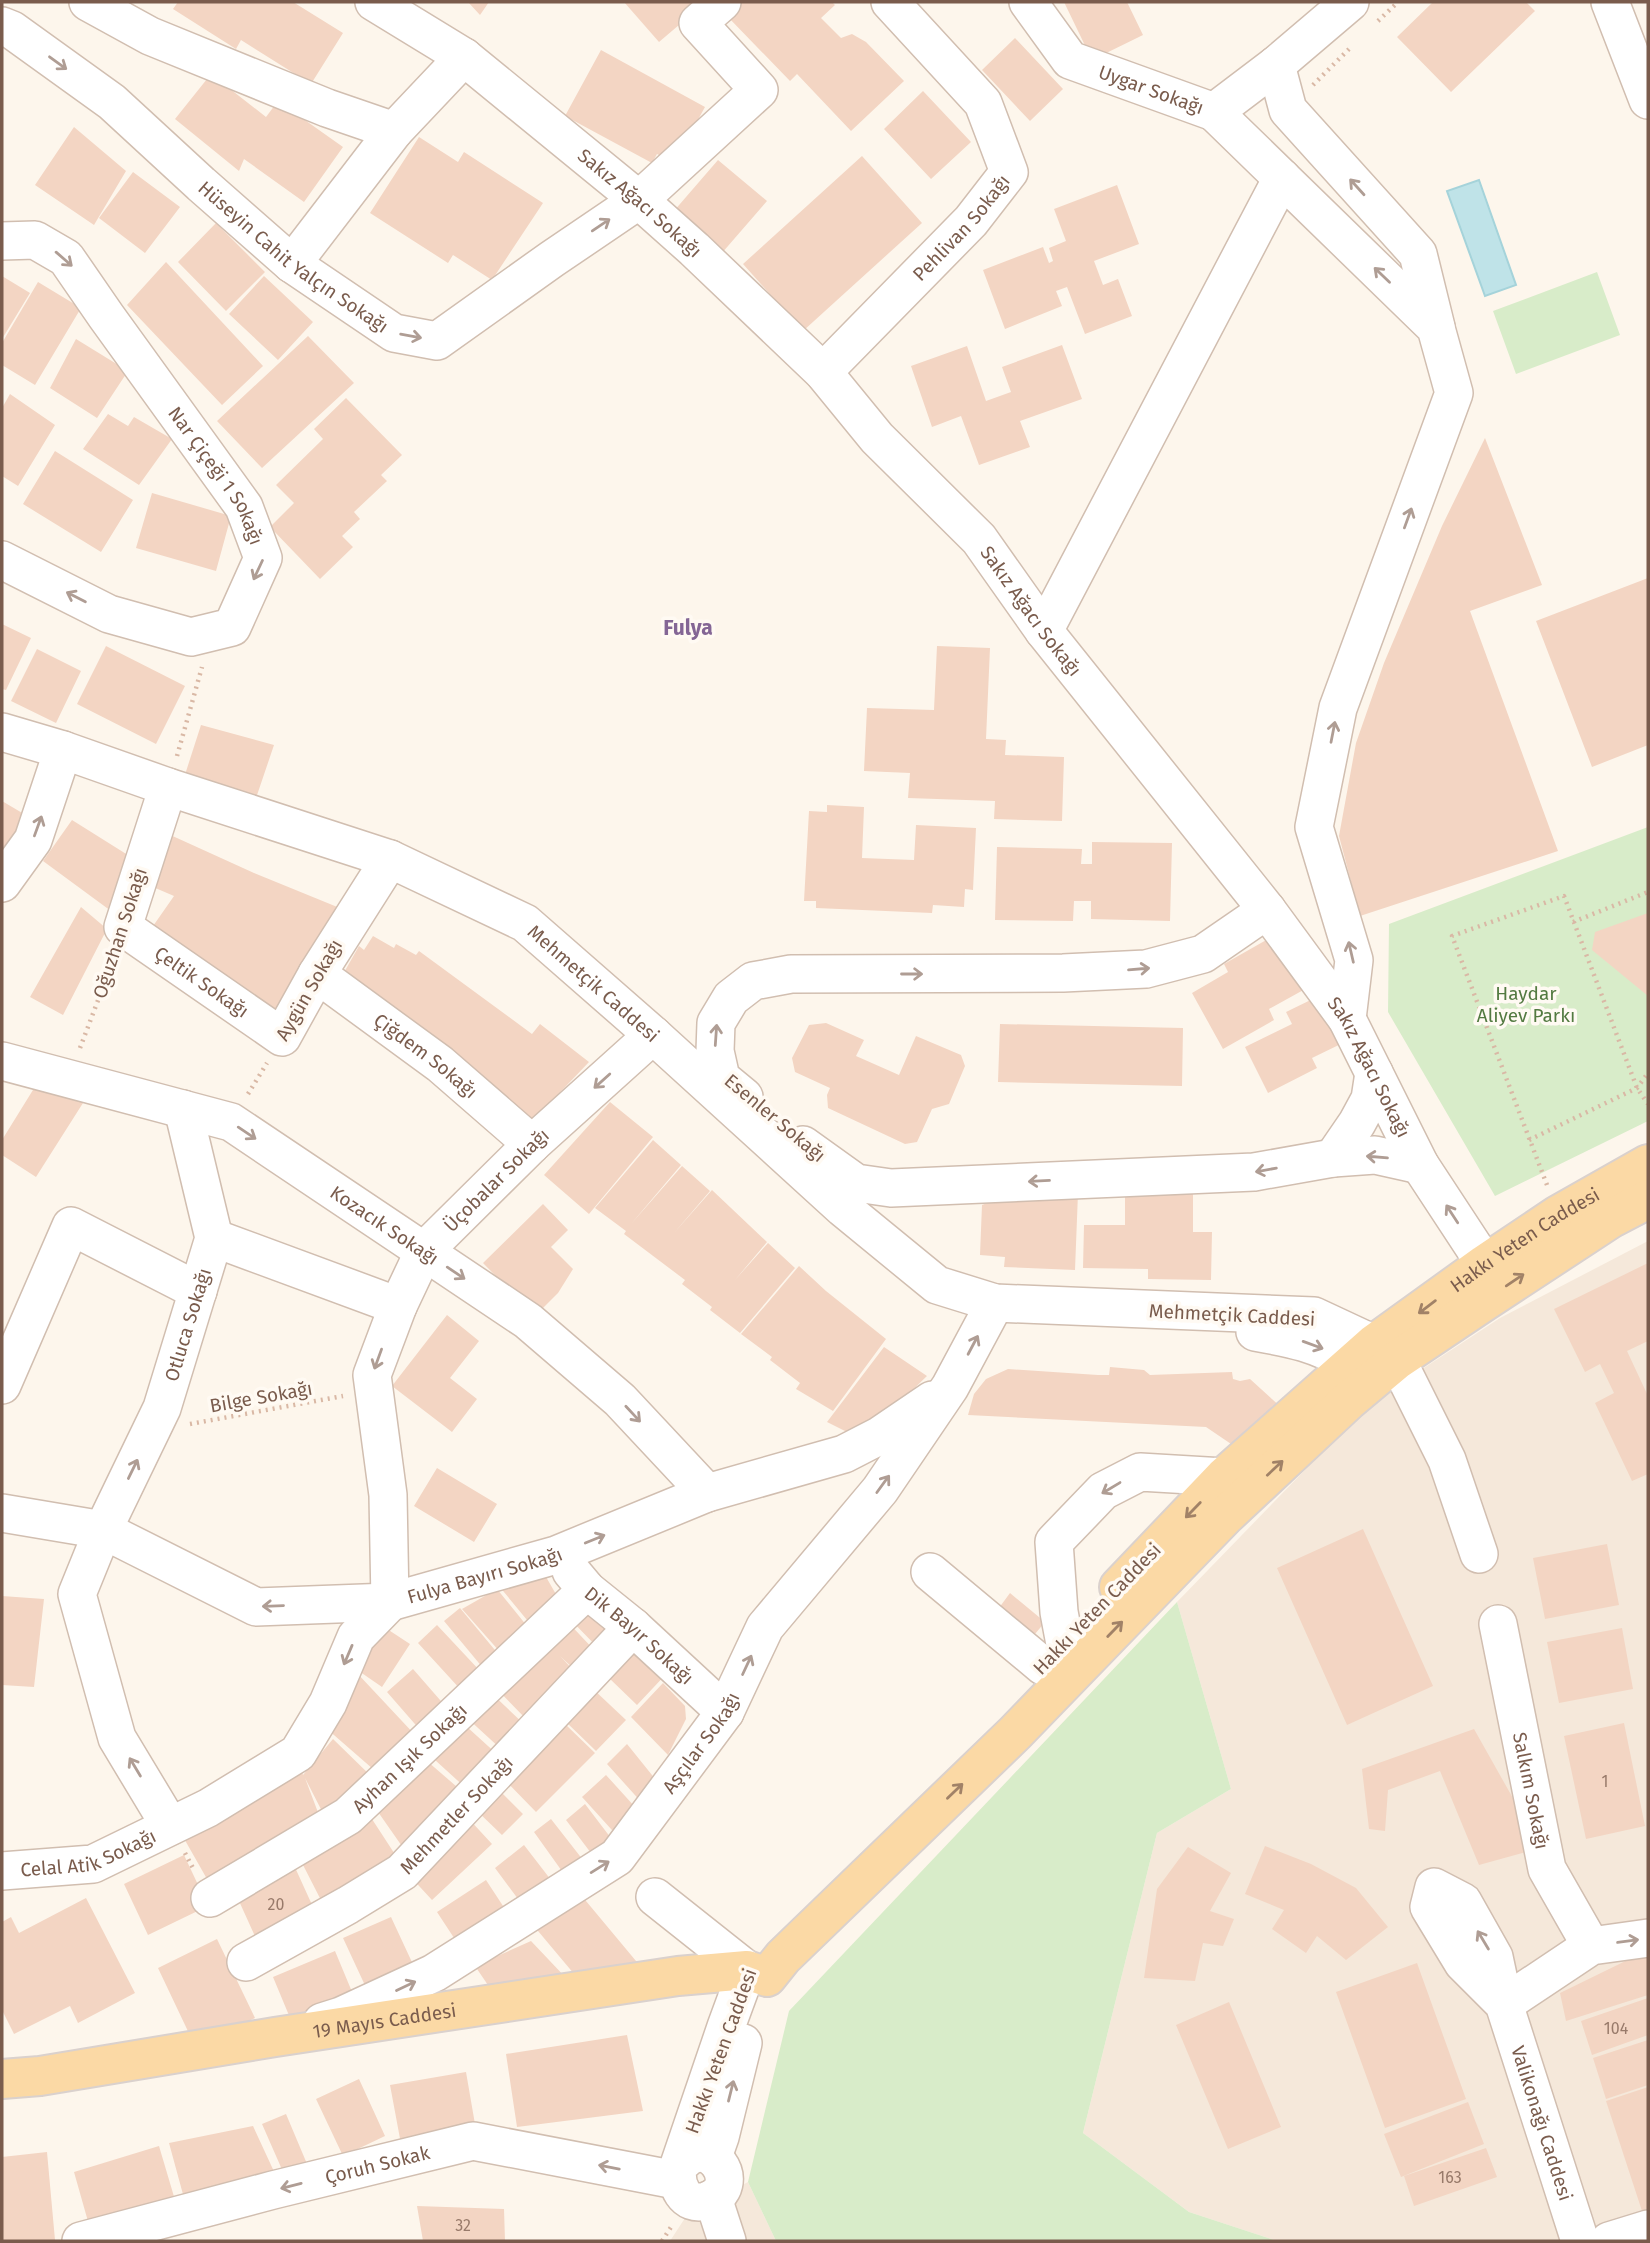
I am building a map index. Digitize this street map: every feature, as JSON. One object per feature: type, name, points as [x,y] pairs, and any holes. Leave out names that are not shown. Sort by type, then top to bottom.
[{"type":"main road","name":"Hakkı Yeten Caddesi","points":[[757,1973],[766,1946],[1054,1655],[1224,1477],[1485,1264],[1558,1215],[1648,1164]]},
{"type":"main road","name":"Hakkı Yeten Caddesi","points":[[757,1973],[783,1957],[1015,1732],[1225,1516],[1319,1428],[1374,1356],[1541,1263],[1610,1219],[1648,1199]]},
{"type":"main road","name":"19 Mayıs Caddesi","points":[[2,2079],[40,2076],[275,2037],[678,1976],[757,1973]]},
{"type":"street","points":[[88,2],[150,36],[327,108],[394,131]]},
{"type":"street","name":"Sakız Ağacı Sokağı","points":[[374,2],[464,57],[639,200],[823,372],[877,438],[979,539],[1044,631],[1267,910],[1347,1019],[1420,1165],[1485,1264]]},
{"type":"street","name":"Hüseyin Cahit Yalçın Sokağı","points":[[2,26],[12,30],[112,102],[292,264],[394,333],[438,341],[639,200],[759,90],[698,23],[722,2]]},
{"type":"street","name":"Pehlivan Sokağı","points":[[823,372],[971,221],[1009,172],[984,103],[890,2]]},
{"type":"street","name":"Uygar Sokağı","points":[[1028,2],[1070,60],[1214,112],[1276,65],[1364,12]]},
{"type":"street","points":[[1610,2],[1648,100]]},
{"type":"street","points":[[292,264],[394,131],[464,57]]},
{"type":"street","points":[[1276,65],[1288,110],[1418,254],[1454,393],[1338,708],[1314,827],[1354,960],[1347,1019]]},
{"type":"street","points":[[1214,112],[1436,328]]},
{"type":"street","points":[[1044,631],[1282,178]]},
{"type":"street","name":"Nar Çiçeği 1 Sokağı","points":[[2,242],[34,240],[66,258],[244,507],[263,558],[232,627],[211,632]]},
{"type":"street","points":[[2,560],[109,614],[191,637],[211,632]]},
{"type":"street","name":"Mehmetçik Caddesi","points":[[2,732],[390,859],[524,923],[653,1035],[850,1195],[937,1285],[995,1303],[1126,1309],[1374,1356]]},
{"type":"street","points":[[2,883],[33,840],[63,750]]},
{"type":"street","name":"Oğuzhan Sokağı","points":[[123,927],[169,787]]},
{"type":"street","name":"Aygün Sokağı","points":[[282,1037],[317,974],[390,859]]},
{"type":"street","name":"Esenler Sokağı","points":[[1267,910],[1203,954],[1146,970],[791,974],[753,981],[731,998],[716,1023],[715,1051],[721,1078],[811,1152],[850,1195],[891,1188],[1254,1171],[1333,1158],[1375,1155],[1420,1165]]},
{"type":"street","name":"Çeltik Sokağı","points":[[123,927],[282,1037]]},
{"type":"street","name":"Çiğdem Sokağı","points":[[317,974],[440,1064],[532,1144]]},
{"type":"street","name":"Üçobalar Sokağı","points":[[390,1602],[388,1495],[372,1375],[398,1306],[424,1251],[532,1144],[653,1035]]},
{"type":"street","name":"Kozacık Sokağı","points":[[2,1061],[231,1122],[528,1321],[620,1400],[707,1493]]},
{"type":"street","points":[[1333,1158],[1370,1099],[1374,1073]]},
{"type":"street","points":[[183,1109],[214,1238],[398,1306]]},
{"type":"street","points":[[2,1385],[71,1226],[198,1291]]},
{"type":"street","name":"Otluca Sokağı","points":[[103,1530],[162,1408],[214,1238]]},
{"type":"street","name":"Aşçılar Sokağı","points":[[275,2037],[341,2017],[433,1973],[617,1857],[725,1712],[765,1627],[880,1490],[950,1387],[995,1303]]},
{"type":"street","points":[[1374,1356],[1447,1460],[1479,1554]]},
{"type":"street","name":"Fulya Bayırı Sokağı","points":[[2,1513],[103,1530],[256,1607],[390,1602],[556,1555],[707,1493],[844,1454],[879,1436],[950,1387]]},
{"type":"street","points":[[930,1572],[1054,1655],[1059,1612],[1054,1542],[1103,1492],[1140,1472],[1224,1477]]},
{"type":"street","points":[[103,1530],[77,1594],[117,1738],[170,1826]]},
{"type":"street","name":"Dik Bayır Sokağı","points":[[556,1555],[587,1590],[633,1627],[725,1712]]},
{"type":"street","name":"Ayhan Işık Sokağı","points":[[210,1898],[348,1816],[587,1590]]},
{"type":"street","name":"Celal Atik Sokağı","points":[[2,1871],[93,1864],[208,1808],[298,1753],[328,1703],[356,1637],[390,1602]]},
{"type":"street","name":"Salkım Sokağı","points":[[1498,1625],[1548,1869],[1591,1946]]},
{"type":"street","name":"Mehmetler Sokağı","points":[[246,1962],[402,1872],[633,1627]]},
{"type":"street","points":[[655,1897],[757,1973]]},
{"type":"street","points":[[1591,1946],[1648,1938]]},
{"type":"street","name":"Valikonağı Caddesi","points":[[1580,2241],[1504,2004],[1591,1946]]},
{"type":"street","name":"Hakkı Yeten Caddesi","points":[[713,2157],[746,2032],[757,1973]]},
{"type":"street","name":"Hakkı Yeten Caddesi","points":[[677,2174],[726,2027],[757,1973]]},
{"type":"street","name":"Çoruh Sokak","points":[[81,2241],[473,2141],[677,2174]]},
{"type":"street","name":"Hakkı Yeten Caddesi","points":[[677,2174],[684,2159],[693,2154],[703,2153],[713,2157],[721,2165],[725,2178],[722,2189],[713,2198]]},
{"type":"street","points":[[677,2174],[680,2192],[689,2200],[701,2202],[713,2198],[727,2241]]},
{"type":"street","points":[[1609,2241],[1648,2229]]},
{"type":"path","points":[[1364,12],[1398,2]]},
{"type":"path","points":[[1288,110],[1358,41]]},
{"type":"path","points":[[169,787],[211,632]]},
{"type":"path","points":[[1573,922],[1648,892]]},
{"type":"path","points":[[1558,1215],[1452,936],[1564,896],[1637,1088],[1648,1104]]},
{"type":"path","name":"Oğuzhan Sokağı","points":[[69,1079],[123,927]]},
{"type":"path","name":"Aygün Sokağı","points":[[231,1122],[282,1037]]},
{"type":"path","points":[[1529,1140],[1637,1088],[1648,1073]]},
{"type":"path","name":"Bilge Sokağı","points":[[151,1431],[376,1391]]},
{"type":"path","points":[[170,1826],[210,1898]]},
{"type":"shaded area","points":[[1648,1241],[1648,2241],[1277,2241],[1189,2212],[1083,2133],[1157,1833],[1231,1789],[1177,1602],[1369,1404],[1500,1318]]},
{"type":"shaded area","points":[[748,2182],[776,2241],[670,2241],[687,2215]]},
{"type":"green space","points":[[1597,272],[1620,335],[1516,374],[1493,311]]},
{"type":"green space","name":"Haydar Aliyev Parkı","points":[[1648,827],[1648,1121],[1495,1196],[1388,1012],[1389,924]]},
{"type":"green space","points":[[1177,1602],[1231,1789],[1157,1833],[1083,2133],[1189,2212],[1277,2241],[776,2241],[748,2182],[789,2011]]},
{"type":"water","points":[[1479,180],[1516,285],[1485,296],[1447,191]]},
{"type":"building","points":[[178,2],[293,2],[343,33],[311,84],[241,40],[236,49],[173,9]]},
{"type":"building","points":[[468,2],[489,2],[480,15]]},
{"type":"building","points":[[624,2],[706,2],[659,42]]},
{"type":"building","points":[[742,2],[832,2],[835,5],[821,18],[841,38],[852,34],[866,42],[904,81],[851,131],[797,74],[790,81],[727,16]]},
{"type":"building","points":[[1064,2],[1127,2],[1143,35],[1092,60]]},
{"type":"building","points":[[1433,2],[1526,2],[1535,11],[1451,92],[1397,37]]},
{"type":"building","points":[[1015,38],[1063,89],[1030,121],[982,70]]},
{"type":"building","points":[[601,50],[705,107],[674,163],[657,154],[652,163],[565,116]]},
{"type":"building","points":[[211,74],[266,117],[278,101],[343,147],[304,202],[244,159],[239,171],[175,119]]},
{"type":"building","points":[[923,91],[971,142],[931,179],[884,129]]},
{"type":"building","points":[[74,127],[126,171],[94,225],[35,185]]},
{"type":"building","points":[[419,137],[458,162],[464,152],[543,203],[492,280],[453,255],[448,263],[370,213]]},
{"type":"building","points":[[862,156],[922,223],[803,331],[743,264]]},
{"type":"building","points":[[718,160],[767,201],[715,261],[667,219]]},
{"type":"building","points":[[133,172],[180,207],[145,253],[99,218]]},
{"type":"building","points":[[1117,185],[1139,244],[1094,261],[1103,285],[1118,279],[1132,316],[1085,334],[1067,287],[1056,291],[1062,306],[1005,329],[983,270],[1043,247],[1049,263],[1053,261],[1049,248],[1066,241],[1054,209]]},
{"type":"building","points":[[216,223],[265,272],[226,311],[178,262]]},
{"type":"building","points":[[166,262],[263,366],[222,405],[127,305]]},
{"type":"building","points":[[2,276],[30,293],[2,339]]},
{"type":"building","points":[[264,276],[313,322],[278,360],[229,314]]},
{"type":"building","points":[[38,282],[81,308],[35,385],[2,365],[2,343]]},
{"type":"building","points":[[308,336],[354,383],[262,468],[217,421]]},
{"type":"building","points":[[76,339],[128,371],[97,418],[50,388]]},
{"type":"building","points":[[1062,345],[1082,399],[1020,421],[1030,447],[979,465],[961,416],[932,427],[911,366],[967,346],[986,401],[1011,392],[1002,367]]},
{"type":"building","points":[[10,394],[55,425],[18,486],[2,476],[2,408]]},
{"type":"building","points":[[346,398],[402,455],[381,475],[387,481],[354,512],[360,519],[342,536],[353,547],[320,579],[270,527],[294,503],[276,485],[323,439],[314,429]]},
{"type":"building","points":[[108,414],[128,426],[134,417],[172,439],[139,485],[83,449]]},
{"type":"building","points":[[1485,438],[1542,585],[1470,611],[1558,851],[1360,916],[1339,836],[1356,743],[1384,663],[1442,526]]},
{"type":"building","points":[[55,451],[133,500],[101,552],[23,504]]},
{"type":"building","points":[[152,493],[231,516],[216,571],[136,548]]},
{"type":"building","points":[[1648,578],[1648,745],[1592,767],[1536,621]]},
{"type":"building","points":[[2,624],[31,638],[6,690],[2,689]]},
{"type":"building","points":[[106,646],[185,686],[156,744],[77,704]]},
{"type":"building","points":[[937,646],[990,648],[986,739],[1006,740],[1005,755],[1064,757],[1062,821],[994,819],[995,801],[908,798],[910,773],[864,771],[867,708],[934,710]]},
{"type":"building","points":[[37,649],[81,671],[56,723],[11,701]]},
{"type":"building","points":[[201,725],[274,745],[253,807],[181,787]]},
{"type":"building","points":[[2,801],[29,817],[2,862]]},
{"type":"building","points":[[827,805],[864,807],[862,858],[914,860],[916,825],[976,828],[973,890],[965,889],[964,907],[933,905],[932,913],[816,908],[816,901],[804,901],[809,811],[827,812]]},
{"type":"building","points":[[72,820],[131,857],[111,911],[43,861]]},
{"type":"building","points":[[166,833],[352,913],[280,1024],[151,929],[174,896],[146,884]]},
{"type":"building","points":[[1092,842],[1172,843],[1170,921],[1091,919],[1091,901],[1074,901],[1073,921],[995,920],[997,847],[1082,849],[1081,864],[1092,864]]},
{"type":"building","points":[[81,907],[107,929],[63,1015],[30,997]]},
{"type":"building","points":[[1648,913],[1648,996],[1592,950],[1595,932]]},
{"type":"building","points":[[1277,934],[1307,988],[1269,1009],[1274,1020],[1223,1049],[1192,993],[1228,972],[1224,964]]},
{"type":"building","points":[[373,936],[394,948],[396,944],[416,955],[419,951],[532,1034],[540,1024],[589,1062],[525,1129],[342,976],[359,946],[364,950]]},
{"type":"building","points":[[1325,993],[1349,1040],[1312,1058],[1317,1068],[1268,1093],[1245,1047],[1292,1024],[1286,1012]]},
{"type":"building","points":[[826,1023],[864,1040],[856,1056],[899,1075],[916,1036],[961,1055],[965,1066],[949,1104],[932,1109],[917,1142],[905,1144],[828,1108],[827,1095],[830,1088],[795,1072],[792,1058],[809,1025]]},
{"type":"building","points":[[1000,1024],[1183,1028],[1182,1086],[998,1082]]},
{"type":"building","points":[[41,1077],[83,1103],[36,1177],[2,1155],[2,1140]]},
{"type":"building","points":[[610,1102],[653,1137],[589,1214],[544,1175]]},
{"type":"building","points":[[653,1140],[681,1165],[631,1224],[682,1166],[710,1191],[674,1233],[712,1190],[767,1242],[735,1280],[768,1243],[795,1268],[740,1333],[682,1284],[685,1280],[624,1234],[626,1231],[595,1208]]},
{"type":"building","points":[[1078,1193],[1075,1270],[1004,1267],[1005,1257],[980,1255],[982,1205],[992,1201]]},
{"type":"building","points":[[1125,1193],[1193,1194],[1193,1232],[1212,1232],[1211,1280],[1148,1279],[1148,1269],[1083,1268],[1084,1225],[1125,1225]]},
{"type":"building","points":[[543,1204],[568,1230],[551,1247],[573,1269],[558,1293],[535,1316],[483,1263]]},
{"type":"building","points":[[1648,1263],[1648,1341],[1627,1351],[1648,1396],[1648,1474],[1632,1481],[1595,1403],[1614,1393],[1600,1364],[1585,1372],[1554,1309]]},
{"type":"building","points":[[799,1266],[886,1339],[833,1411],[796,1389],[800,1383],[770,1360],[772,1357],[741,1334]]},
{"type":"building","points":[[447,1315],[479,1341],[450,1378],[477,1399],[452,1432],[392,1386]]},
{"type":"building","points":[[884,1347],[927,1376],[868,1433],[851,1434],[827,1422]]},
{"type":"building","points":[[1110,1367],[1144,1370],[1150,1375],[1232,1372],[1233,1379],[1250,1379],[1283,1409],[1237,1448],[1206,1427],[968,1415],[974,1394],[986,1379],[1008,1369],[1109,1375]]},
{"type":"building","points":[[437,1468],[497,1504],[474,1542],[414,1506]]},
{"type":"building","points":[[1363,1529],[1433,1686],[1347,1725],[1277,1568]]},
{"type":"building","points":[[1607,1544],[1619,1605],[1545,1619],[1533,1558]]},
{"type":"building","points":[[538,1563],[557,1596],[527,1620],[499,1586]]},
{"type":"building","points":[[497,1589],[527,1626],[500,1652],[462,1609]]},
{"type":"building","points":[[1010,1593],[1045,1622],[1030,1640],[996,1612]]},
{"type":"building","points":[[591,1594],[623,1628],[600,1650],[567,1616]]},
{"type":"building","points":[[2,1596],[44,1599],[34,1687],[2,1685]]},
{"type":"building","points":[[460,1608],[499,1655],[483,1668],[444,1621]]},
{"type":"building","points":[[563,1617],[597,1653],[577,1672],[560,1656],[576,1673],[527,1720],[492,1684]]},
{"type":"building","points":[[381,1625],[410,1644],[382,1687],[353,1667]]},
{"type":"building","points":[[437,1625],[481,1672],[461,1690],[418,1643]]},
{"type":"building","points":[[1622,1628],[1633,1689],[1559,1703],[1547,1642]]},
{"type":"building","points":[[641,1644],[669,1671],[637,1705],[609,1678]]},
{"type":"building","points":[[413,1669],[447,1708],[421,1731],[387,1692]]},
{"type":"building","points":[[357,1673],[416,1736],[381,1776],[319,1722]]},
{"type":"building","points":[[663,1683],[685,1706],[686,1719],[668,1755],[631,1717]]},
{"type":"building","points":[[592,1688],[626,1720],[596,1751],[563,1719]]},
{"type":"building","points":[[488,1690],[525,1725],[502,1750],[465,1716]]},
{"type":"building","points":[[563,1722],[595,1753],[536,1812],[504,1779]]},
{"type":"building","points":[[1624,1723],[1645,1826],[1586,1839],[1564,1736]]},
{"type":"building","points":[[466,1726],[499,1756],[468,1790],[435,1760]]},
{"type":"building","points":[[1474,1729],[1541,1848],[1479,1865],[1440,1771],[1388,1790],[1385,1831],[1369,1829],[1362,1769]]},
{"type":"building","points":[[333,1739],[373,1778],[327,1821],[305,1778],[322,1823],[207,1879],[182,1835],[301,1769],[303,1775]]},
{"type":"building","points":[[627,1744],[656,1780],[643,1804],[607,1764]]},
{"type":"building","points":[[427,1761],[464,1793],[406,1852],[376,1809]]},
{"type":"building","points":[[606,1775],[645,1818],[621,1840],[582,1797]]},
{"type":"building","points":[[497,1788],[523,1814],[502,1835],[476,1810]]},
{"type":"building","points":[[585,1804],[617,1846],[597,1861],[566,1820]]},
{"type":"building","points":[[370,1816],[398,1859],[325,1908],[302,1863]]},
{"type":"building","points":[[468,1818],[492,1844],[432,1900],[408,1874]]},
{"type":"building","points":[[551,1819],[583,1860],[564,1874],[534,1832]]},
{"type":"building","points":[[524,1845],[551,1880],[521,1903],[495,1868]]},
{"type":"building","points":[[1265,1846],[1311,1864],[1356,1888],[1388,1927],[1346,1960],[1317,1936],[1306,1953],[1272,1929],[1284,1910],[1245,1894]]},
{"type":"building","points":[[1188,1847],[1231,1873],[1210,1911],[1234,1919],[1223,1946],[1203,1943],[1195,1981],[1144,1978],[1157,1889]]},
{"type":"building","points":[[184,1855],[208,1906],[148,1935],[124,1884]]},
{"type":"building","points":[[293,1863],[318,1918],[259,1945],[234,1890]]},
{"type":"building","points":[[486,1880],[505,1909],[456,1941],[437,1912]]},
{"type":"building","points":[[581,1895],[646,1973],[585,1987],[533,1925]]},
{"type":"building","points":[[86,1898],[135,1993],[78,2023],[70,2006],[14,2034],[2,2010],[2,1922],[11,1917],[19,1933]]},
{"type":"building","points":[[391,1917],[417,1973],[369,1994],[343,1938]]},
{"type":"building","points":[[217,1939],[255,2018],[195,2046],[158,1968]]},
{"type":"building","points":[[531,1941],[567,1979],[492,1991],[475,1966]]},
{"type":"building","points":[[1648,1950],[1648,1995],[1566,2021],[1560,1993]]},
{"type":"building","points":[[335,1951],[355,1999],[293,2025],[273,1977]]},
{"type":"building","points":[[1417,1963],[1466,2099],[1385,2128],[1336,1992]]},
{"type":"building","points":[[1648,1998],[1648,2035],[1592,2055],[1581,2021]]},
{"type":"building","points":[[1229,2002],[1281,2127],[1228,2149],[1176,2025]]},
{"type":"building","points":[[627,2035],[643,2111],[517,2127],[506,2054]]},
{"type":"building","points":[[1648,2040],[1648,2085],[1606,2099],[1593,2058]]},
{"type":"building","points":[[466,2072],[476,2130],[401,2144],[390,2085]]},
{"type":"building","points":[[359,2079],[385,2136],[343,2156],[316,2099]]},
{"type":"building","points":[[1648,2087],[1648,2209],[1642,2211],[1606,2101]]},
{"type":"building","points":[[1468,2102],[1484,2144],[1401,2177],[1384,2134]]},
{"type":"building","points":[[286,2114],[310,2171],[287,2181],[262,2124]]},
{"type":"building","points":[[253,2126],[277,2178],[187,2209],[169,2143]]},
{"type":"building","points":[[159,2146],[175,2200],[89,2225],[74,2172]]},
{"type":"building","points":[[1486,2148],[1497,2177],[1414,2206],[1404,2176]]},
{"type":"building","points":[[47,2152],[55,2240],[2,2241],[2,2157]]},
{"type":"building","points":[[417,2206],[504,2209],[505,2241],[423,2241]]},
{"type":"district","name":"Fulya","points":[[688,628]]}]
